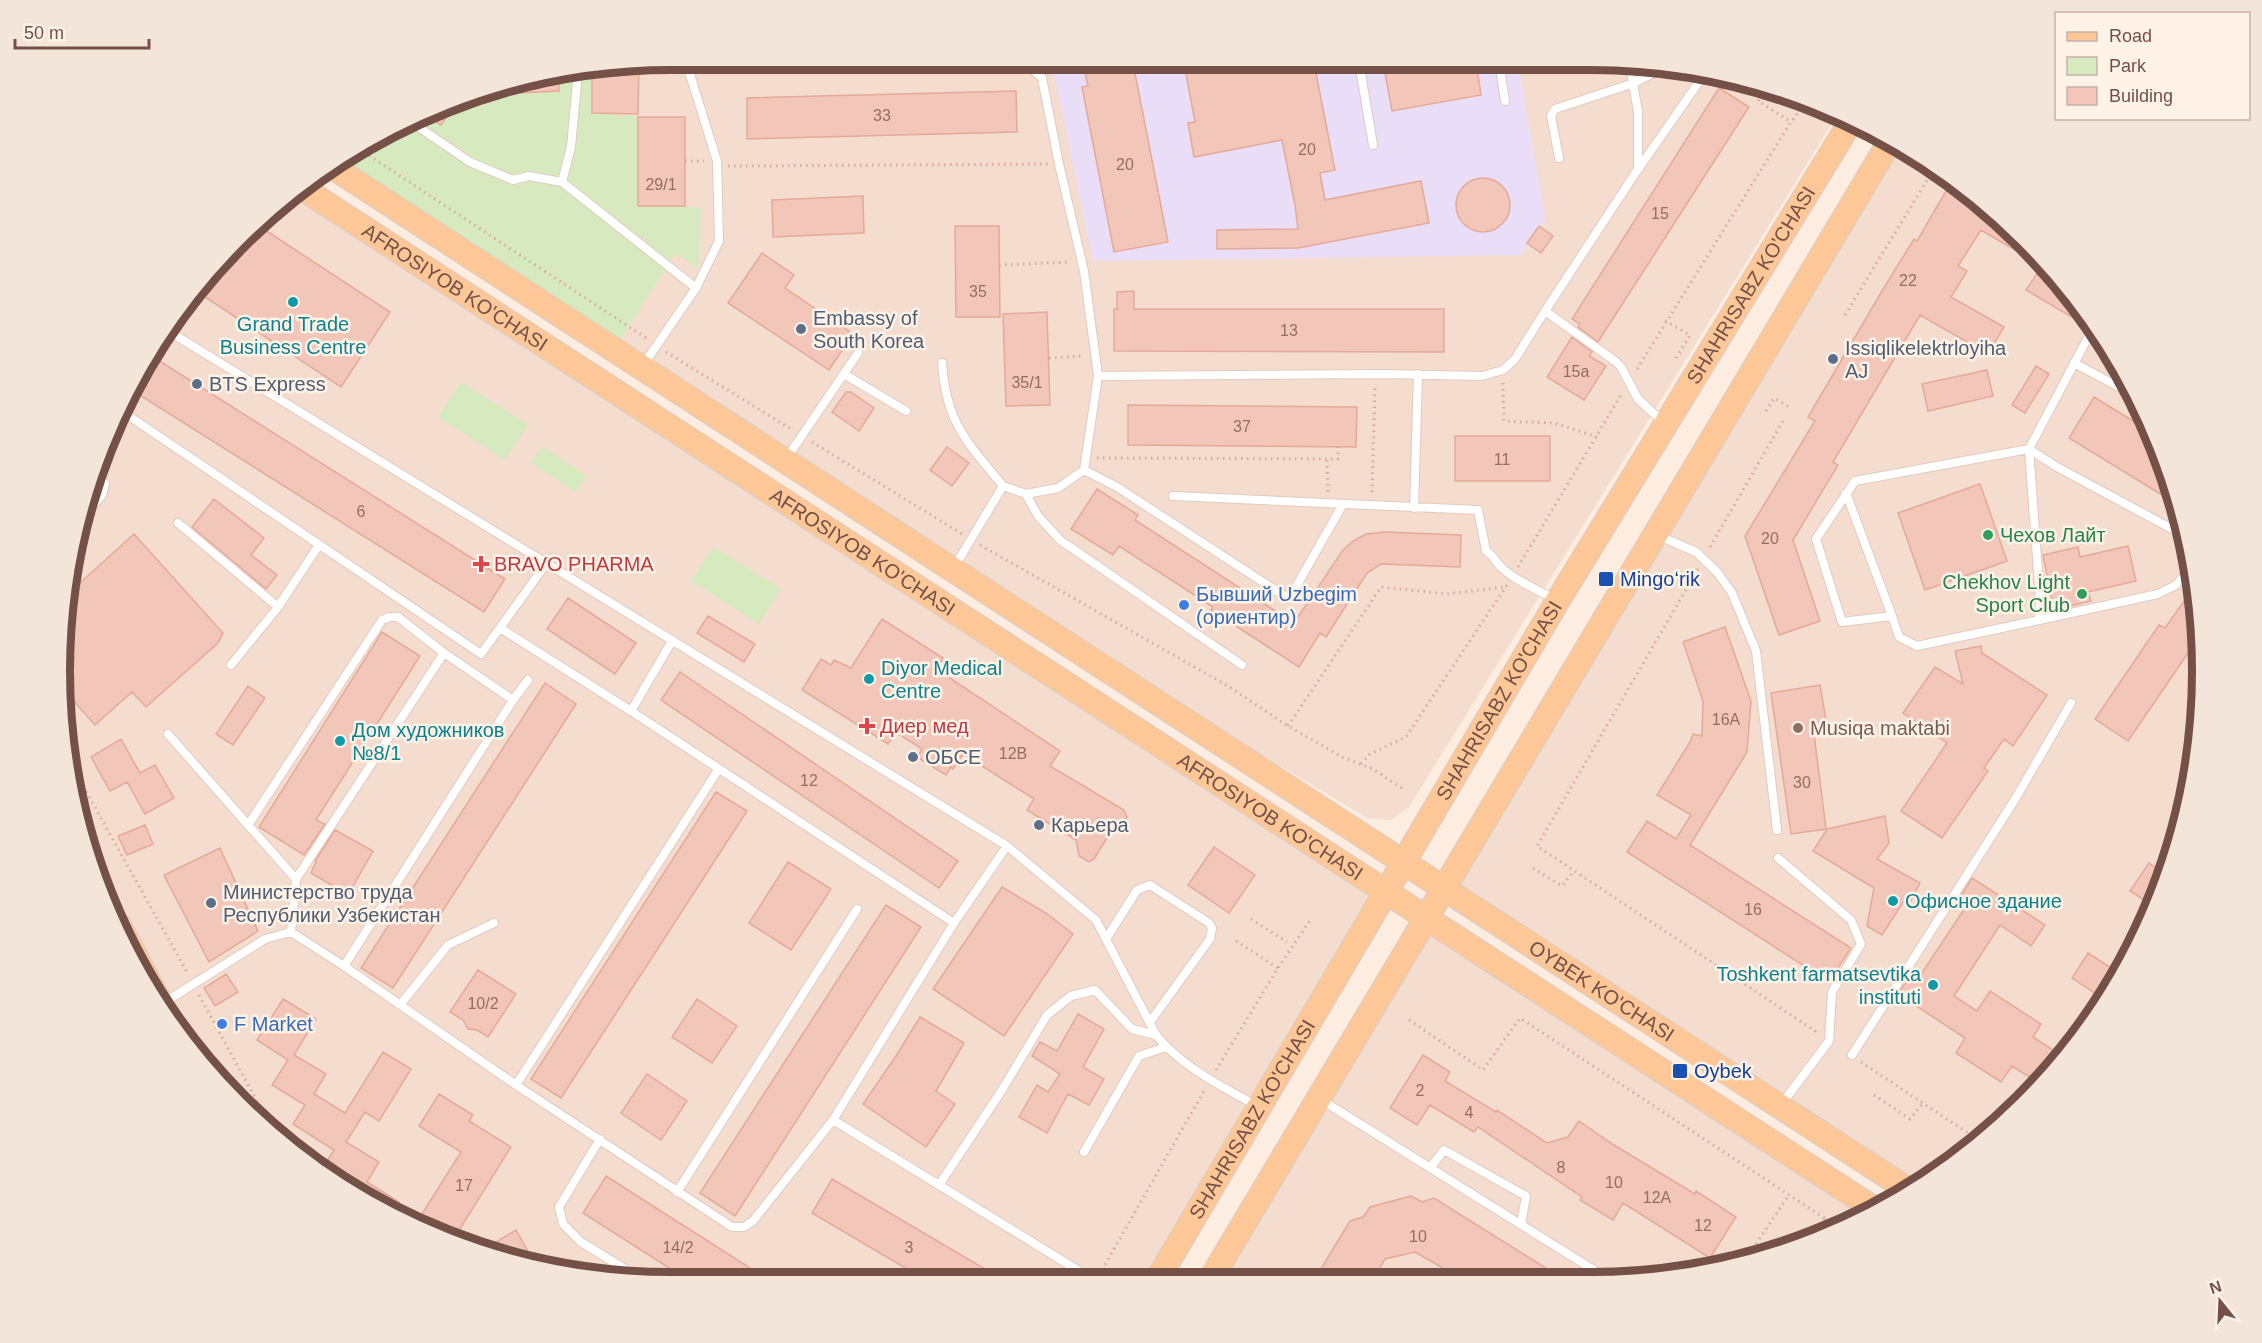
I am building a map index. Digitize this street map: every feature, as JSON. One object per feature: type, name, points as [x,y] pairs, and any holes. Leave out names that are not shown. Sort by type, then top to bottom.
[{"type":"main road","name":"SHAHRISABZ KO'CHASI","points":[[1162,1272],[1402,861],[1557,602],[1847,128]]},
{"type":"main road","points":[[1215,1272],[1886,148]]},
{"type":"main road","name":"AFROSIYOB KO'CHASI","points":[[339,171],[1444,889]]},
{"type":"main road","name":"AFROSIYOB KO'CHASI","points":[[309,193],[1427,918]]},
{"type":"main road","name":"OYBEK KO'CHASI","points":[[1444,889],[1901,1185]]},
{"type":"main road","name":"OYBEK KO'CHASI","points":[[1427,918],[1868,1205]]},
{"type":"lane","points":[[642,368],[696,288],[719,241],[717,163],[688,70]]},
{"type":"lane","points":[[942,363],[944,390],[951,415],[966,441],[1003,486],[1026,494],[1058,488],[1084,470],[1098,376],[1082,261],[1042,78],[1033,70]]},
{"type":"lane","points":[[1360,70],[1373,145]]},
{"type":"lane","points":[[1500,70],[1505,101]]},
{"type":"lane","points":[[1631,72],[1638,111],[1638,169]]},
{"type":"lane","points":[[1559,158],[1551,116],[1555,109],[1634,84],[1652,74]]},
{"type":"lane","points":[[1098,376],[1418,374],[1482,376],[1503,370],[1515,359],[1638,169],[1700,81]]},
{"type":"lane","points":[[562,182],[571,147],[577,83]]},
{"type":"lane","points":[[418,127],[470,162],[513,180],[529,176],[562,182],[696,288]]},
{"type":"lane","points":[[1545,310],[1615,361],[1645,407],[1665,424]]},
{"type":"lane","points":[[174,335],[1007,846],[1096,920],[1156,1035],[1166,1047],[1210,1080],[1258,1106]]},
{"type":"lane","points":[[2039,620],[2040,599],[2029,448],[2089,336]]},
{"type":"lane","points":[[785,460],[858,353]]},
{"type":"lane","points":[[2074,363],[2120,388]]},
{"type":"lane","points":[[844,374],[906,411]]},
{"type":"lane","points":[[1414,508],[1418,374]]},
{"type":"lane","points":[[128,415],[481,654],[546,564]]},
{"type":"lane","points":[[1892,616],[1842,622],[1816,539],[1855,481],[2029,448],[2056,467],[2174,530]]},
{"type":"lane","points":[[1084,470],[1117,487],[1289,599],[1343,504]]},
{"type":"lane","points":[[95,504],[102,495],[105,484],[102,479]]},
{"type":"lane","points":[[953,570],[1003,486]]},
{"type":"lane","points":[[1846,493],[1899,637],[1917,646],[2158,594],[2176,585],[2183,576]]},
{"type":"lane","points":[[1026,494],[1038,516],[1060,540],[1242,664]]},
{"type":"lane","points":[[1173,496],[1478,510],[1486,551],[1494,556],[1499,565],[1557,602]]},
{"type":"lane","points":[[178,523],[278,608]]},
{"type":"lane","points":[[1655,535],[1696,552],[1717,572],[1732,593],[1756,651],[1777,830]]},
{"type":"lane","points":[[231,665],[278,608],[320,545]]},
{"type":"lane","points":[[248,825],[382,620],[398,617],[444,653],[513,700]]},
{"type":"lane","points":[[500,628],[954,923]]},
{"type":"lane","points":[[631,711],[672,641]]},
{"type":"lane","points":[[291,932],[296,879],[444,653]]},
{"type":"lane","points":[[344,966],[528,680]]},
{"type":"lane","points":[[1852,1056],[2014,801],[2072,703]]},
{"type":"lane","points":[[168,734],[296,879]]},
{"type":"lane","points":[[516,1085],[718,770]]},
{"type":"lane","points":[[172,1005],[265,939],[291,932],[677,1192],[732,1227],[744,1227],[753,1221],[833,1120],[954,923],[1007,846]]},
{"type":"lane","points":[[1778,858],[1851,920],[1861,944],[1833,992],[1829,1041],[1780,1107]]},
{"type":"lane","points":[[1106,939],[1137,890],[1150,885],[1209,923],[1212,928],[1210,939],[1150,1022]]},
{"type":"lane","points":[[677,1192],[857,909]]},
{"type":"lane","points":[[400,1005],[448,945],[494,923]]},
{"type":"lane","points":[[939,1185],[1002,1090],[1047,1015],[1071,996],[1095,990],[1131,1029],[1156,1035]]},
{"type":"lane","points":[[1084,1152],[1139,1056],[1166,1047]]},
{"type":"lane","points":[[1319,1098],[1597,1272]]},
{"type":"lane","points":[[833,1120],[1081,1272]]},
{"type":"lane","points":[[600,1139],[559,1207],[563,1224],[581,1242],[627,1271]]},
{"type":"lane","points":[[1430,1168],[1444,1150],[1526,1196],[1521,1224]]},
{"type":"path","points":[[1762,95],[1758,101],[1791,122]]},
{"type":"path","points":[[1361,764],[1370,754],[1406,737],[1513,575],[1665,321],[1801,109]]},
{"type":"path","points":[[366,154],[614,317]]},
{"type":"path","points":[[685,161],[1059,164]]},
{"type":"path","points":[[1845,315],[1930,176]]},
{"type":"path","points":[[999,265],[1082,261]]},
{"type":"path","points":[[1665,321],[1690,335],[1675,360]]},
{"type":"path","points":[[1049,358],[1094,355]]},
{"type":"path","points":[[1503,370],[1504,421],[1554,423],[1597,437]]},
{"type":"path","points":[[1371,506],[1375,374]]},
{"type":"path","points":[[1766,411],[1774,398],[1791,408]]},
{"type":"path","points":[[1708,552],[1784,420]]},
{"type":"path","points":[[1086,458],[1338,459],[1338,446]]},
{"type":"path","points":[[1327,459],[1328,503]]},
{"type":"path","points":[[971,539],[1228,686],[1288,726],[1403,789]]},
{"type":"path","points":[[1702,562],[1537,846],[1829,1041]]},
{"type":"path","points":[[1288,726],[1382,587],[1447,594],[1505,587]]},
{"type":"path","points":[[81,783],[110,836]]},
{"type":"path","points":[[1533,868],[1562,886],[1573,872]]},
{"type":"path","points":[[1251,919],[1287,942]]},
{"type":"path","points":[[1101,1272],[1210,1080],[1278,968],[1311,919]]},
{"type":"path","points":[[1236,941],[1278,968]]},
{"type":"path","points":[[1409,1020],[1483,1070],[1520,1018],[1831,1222]]},
{"type":"path","points":[[1852,1056],[1972,1135]]},
{"type":"path","points":[[1874,1095],[1910,1119],[1923,1103]]},
{"type":"path","points":[[1752,1250],[1789,1195]]},
{"type":"path","points":[[1819,1227],[1825,1218]]},
{"type":"path","points":[[1782,1242],[1785,1237]]},
{"type":"shaded area","points":[[672,70],[1590,70],[1630,72],[1708,82],[1784,102],[1833,122],[1409,807],[1391,820],[1367,818],[953,570],[339,171],[406,132],[478,102],[554,82],[632,72]]},
{"type":"shaded area","points":[[1052,70],[1519,70],[1546,221],[1521,255],[1093,261]]},
{"type":"shaded area","name":"Oybek","points":[[1886,148],[1924,172],[1987,220],[2015,247],[2042,275],[2090,338],[2130,406],[2146,442],[2160,478],[2180,554],[2190,632],[2192,672],[2186,750],[2180,789],[2160,865],[2146,901],[2130,937],[2090,1005],[2042,1068],[1987,1123],[1956,1148],[1901,1185],[1444,889]]},
{"type":"shaded area","points":[[309,193],[1385,891],[1162,1272],[632,1271],[554,1261],[478,1241],[406,1211],[371,1192],[306,1148],[275,1123],[220,1068],[195,1037],[151,972],[132,937],[102,865],[91,827],[82,789],[72,711],[70,672],[76,593],[82,554],[102,478],[132,406],[151,371],[195,306],[247,247],[275,220]]},
{"type":"shaded area","points":[[1427,918],[1868,1205],[1784,1241],[1708,1261],[1669,1267],[1590,1272],[1215,1272]]},
{"type":"green space","points":[[592,76],[592,113],[638,117],[685,206],[701,209],[698,268],[675,254],[619,341],[349,165],[406,132],[478,102],[554,82]]},
{"type":"green space","points":[[461,382],[528,425],[505,460],[438,417]]},
{"type":"green space","points":[[542,446],[586,476],[575,492],[531,463]]},
{"type":"green space","points":[[713,547],[781,589],[759,624],[691,581]]},
{"type":"building","points":[[1085,70],[1134,70],[1168,242],[1114,252],[1082,87],[1088,86]]},
{"type":"building","points":[[1185,70],[1315,70],[1335,170],[1320,173],[1325,200],[1421,181],[1429,223],[1298,248],[1217,249],[1217,230],[1298,229],[1295,205],[1282,140],[1194,157],[1188,123],[1195,122]]},
{"type":"building","points":[[1384,70],[1477,70],[1481,95],[1392,111]]},
{"type":"building","points":[[639,72],[638,114],[592,113],[592,76]]},
{"type":"building","points":[[558,81],[559,91],[507,94]]},
{"type":"building","points":[[1719,88],[1749,107],[1598,342],[1578,327],[1580,324],[1572,319]]},
{"type":"building","points":[[1016,91],[1017,132],[747,139],[747,98]]},
{"type":"building","points":[[449,113],[441,125],[433,120]]},
{"type":"building","points":[[638,117],[685,117],[685,206],[638,206]]},
{"type":"building","points":[[1478,178],[1488,178],[1498,182],[1506,190],[1510,205],[1506,220],[1498,228],[1488,232],[1478,232],[1468,228],[1460,220],[1456,210],[1456,200],[1460,190],[1468,182]]},
{"type":"building","points":[[1947,189],[1987,220],[2015,247],[2022,254],[1981,230],[1958,266],[1967,271],[1951,297],[2004,327],[1988,354],[1920,315],[1833,462],[1838,465],[1793,540],[1820,621],[1779,635],[1745,536],[1815,421],[1808,417],[1914,239],[1917,241]]},
{"type":"building","points":[[863,196],[864,233],[773,237],[772,200]]},
{"type":"building","points":[[955,226],[999,226],[1000,317],[956,317]]},
{"type":"building","points":[[1539,226],[1553,236],[1541,253],[1527,243]]},
{"type":"building","name":"Grand Trade Business Centre","points":[[265,230],[390,312],[341,387],[203,296],[220,275]]},
{"type":"building","points":[[762,253],[794,275],[785,288],[853,334],[829,370],[728,303]]},
{"type":"building","points":[[2038,271],[2077,320],[2026,290]]},
{"type":"building","points":[[1134,291],[1134,309],[1444,309],[1444,352],[1114,351],[1114,309],[1117,309],[1117,292]]},
{"type":"building","points":[[1047,312],[1050,405],[1006,406],[1003,314]]},
{"type":"building","points":[[1572,337],[1592,352],[1589,356],[1606,366],[1584,400],[1547,377]]},
{"type":"building","points":[[158,360],[505,579],[484,612],[138,394]]},
{"type":"building","points":[[2036,366],[2049,374],[2025,413],[2012,405]]},
{"type":"building","points":[[1987,370],[1993,396],[1928,411],[1922,384]]},
{"type":"building","points":[[846,392],[851,392],[874,408],[859,431],[832,412]]},
{"type":"building","points":[[2094,397],[2138,424],[2166,497],[2069,438]]},
{"type":"building","points":[[1128,405],[1357,407],[1356,447],[1128,445]]},
{"type":"building","points":[[1455,436],[1550,436],[1550,481],[1455,481]]},
{"type":"building","points":[[947,447],[969,463],[952,486],[930,470]]},
{"type":"building","points":[[1980,484],[2007,561],[1925,590],[1898,513]]},
{"type":"building","points":[[1097,489],[1138,515],[1135,520],[1294,623],[1343,550],[1366,534],[1385,532],[1461,535],[1460,567],[1381,564],[1367,573],[1326,637],[1320,633],[1299,667],[1211,610],[1213,607],[1119,546],[1113,555],[1071,529]]},
{"type":"building","points":[[214,499],[264,538],[251,555],[277,575],[266,589],[192,527]]},
{"type":"building","points":[[134,534],[223,633],[218,643],[146,707],[132,692],[95,725],[71,698],[72,632],[77,585]]},
{"type":"building","points":[[2128,546],[2136,581],[2088,592],[2091,601],[2054,610],[2043,555],[2078,547],[2080,557]]},
{"type":"building","points":[[568,598],[636,643],[615,674],[547,629]]},
{"type":"building","points":[[2186,598],[2191,649],[2128,741],[2095,719],[2159,625],[2165,628]]},
{"type":"building","points":[[708,616],[755,644],[744,662],[697,633]]},
{"type":"building","points":[[882,619],[943,658],[936,669],[1060,751],[1050,766],[1124,810],[1127,817],[1118,831],[1113,828],[1094,859],[1089,862],[1079,856],[1076,840],[1027,810],[1034,799],[963,754],[946,775],[917,757],[922,749],[896,732],[888,744],[802,690],[821,659],[831,665],[834,660],[851,668]]},
{"type":"building","points":[[1725,627],[1751,701],[1747,752],[1690,845],[1851,948],[1829,982],[1627,852],[1647,821],[1676,839],[1691,815],[1657,795],[1693,734],[1702,736],[1703,701],[1683,642]]},
{"type":"building","name":"Дом художников №8/1","points":[[382,632],[420,656],[316,820],[325,824],[304,855],[259,827]]},
{"type":"building","points":[[1981,646],[1982,653],[2047,695],[2013,746],[2004,739],[1984,768],[1988,771],[1942,838],[1901,811],[1947,743],[1903,713],[1935,667],[1963,684],[1955,651]]},
{"type":"building","points":[[680,672],[958,861],[939,888],[661,700]]},
{"type":"building","points":[[545,683],[576,704],[393,988],[361,968]]},
{"type":"building","points":[[1820,685],[1828,732],[1814,734],[1826,829],[1791,834],[1771,693]]},
{"type":"building","points":[[248,686],[265,698],[233,745],[216,734]]},
{"type":"building","points":[[121,739],[140,773],[155,765],[174,798],[145,814],[127,782],[110,791],[91,757]]},
{"type":"building","points":[[716,792],[747,811],[561,1098],[531,1079]]},
{"type":"building","points":[[1885,816],[1889,843],[1877,859],[1920,883],[1909,904],[1904,901],[1882,935],[1867,926],[1874,888],[1813,851],[1827,829]]},
{"type":"building","points":[[145,825],[153,844],[127,855],[118,836]]},
{"type":"building","points":[[335,830],[373,851],[348,895],[311,873],[315,861]]},
{"type":"building","points":[[1214,847],[1255,875],[1229,913],[1188,885]]},
{"type":"building","name":"Министерство труда Республики Узбекистан","points":[[220,848],[258,931],[209,962],[164,875]]},
{"type":"building","points":[[788,862],[831,889],[791,950],[749,923]]},
{"type":"building","points":[[2149,863],[2158,869],[2146,901],[2130,891]]},
{"type":"building","name":"Toshkent farmatsevtika instituti","points":[[1972,878],[2045,925],[2031,946],[2000,925],[1954,996],[1977,1011],[1990,991],[2041,1024],[2033,1037],[2055,1052],[2032,1079],[2012,1066],[2001,1082],[1956,1053],[1965,1038],[1898,994],[1911,974],[1918,979],[1965,908],[1957,902]]},
{"type":"building","points":[[1002,887],[1046,913],[1073,934],[1004,1036],[933,989]]},
{"type":"building","points":[[886,905],[921,927],[735,1216],[700,1193]]},
{"type":"building","points":[[2088,953],[2113,969],[2097,994],[2072,978]]},
{"type":"building","points":[[478,970],[516,994],[488,1037],[477,1030],[468,1029],[463,1020],[450,1012]]},
{"type":"building","points":[[226,974],[238,992],[215,1006],[204,988]]},
{"type":"building","points":[[283,999],[316,1019],[294,1055],[326,1074],[314,1094],[345,1113],[383,1052],[411,1069],[379,1121],[365,1112],[346,1142],[379,1162],[367,1182],[399,1202],[397,1206],[326,1163],[334,1150],[293,1124],[305,1105],[272,1085],[288,1060],[257,1040]]},
{"type":"building","points":[[697,999],[737,1026],[712,1063],[672,1037]]},
{"type":"building","points":[[1078,1014],[1104,1029],[1083,1067],[1104,1079],[1089,1105],[1068,1094],[1047,1133],[1019,1117],[1037,1085],[1048,1092],[1060,1074],[1032,1056],[1040,1042],[1057,1051]]},
{"type":"building","points":[[920,1017],[964,1043],[936,1091],[955,1104],[926,1147],[863,1104]]},
{"type":"building","points":[[1423,1055],[1450,1072],[1445,1081],[1496,1112],[1497,1110],[1547,1143],[1568,1137],[1579,1121],[1614,1145],[1695,1194],[1696,1191],[1736,1217],[1710,1258],[1623,1203],[1613,1220],[1580,1200],[1582,1197],[1478,1127],[1474,1132],[1430,1105],[1417,1125],[1390,1108]]},
{"type":"building","points":[[647,1074],[687,1101],[661,1140],[621,1113]]},
{"type":"building","points":[[439,1094],[473,1115],[469,1121],[511,1147],[457,1233],[420,1217],[461,1152],[419,1126]]},
{"type":"building","points":[[606,1176],[756,1272],[675,1272],[583,1213]]},
{"type":"building","points":[[832,1179],[990,1272],[912,1272],[812,1213]]},
{"type":"building","points":[[1411,1196],[1422,1202],[1434,1198],[1552,1272],[1450,1272],[1415,1252],[1385,1259],[1378,1272],[1319,1272],[1350,1221],[1363,1217],[1370,1207]]},
{"type":"building","points":[[516,1230],[530,1255],[499,1247],[496,1242]]},
{"type":"place","name":"Grand Trade Business Centre","points":[[293,302]]},
{"type":"place","name":"Embassy of South Korea","points":[[801,329]]},
{"type":"place","name":"Issiqlikelektrloyiha AJ","points":[[1833,359]]},
{"type":"place","name":"BTS Express","points":[[197,384]]},
{"type":"place","name":"Чехов Лайт","points":[[1988,535]]},
{"type":"place","name":"BRAVO PHARMA","points":[[481,564]]},
{"type":"place","name":"Mingoʻrik","points":[[1606,579]]},
{"type":"place","name":"Chekhov Light Sport Club","points":[[2082,594]]},
{"type":"place","name":"Бывший Uzbegim (ориентир)","points":[[1184,605]]},
{"type":"place","name":"Diyor Medical Centre","points":[[869,679]]},
{"type":"place","name":"Диер мед","points":[[867,726]]},
{"type":"place","name":"Musiqa maktabi","points":[[1798,728]]},
{"type":"place","name":"Дом художников №8/1","points":[[340,741]]},
{"type":"place","name":"ОБСЕ","points":[[913,757]]},
{"type":"place","name":"Карьера","points":[[1039,825]]},
{"type":"place","name":"Офисное здание","points":[[1893,901]]},
{"type":"place","name":"Министерство труда Республики Узбекистан","points":[[211,903]]},
{"type":"place","name":"Toshkent farmatsevtika instituti","points":[[1933,985]]},
{"type":"place","name":"F Market","points":[[222,1024]]},
{"type":"place","name":"Oybek","points":[[1680,1071]]}]
